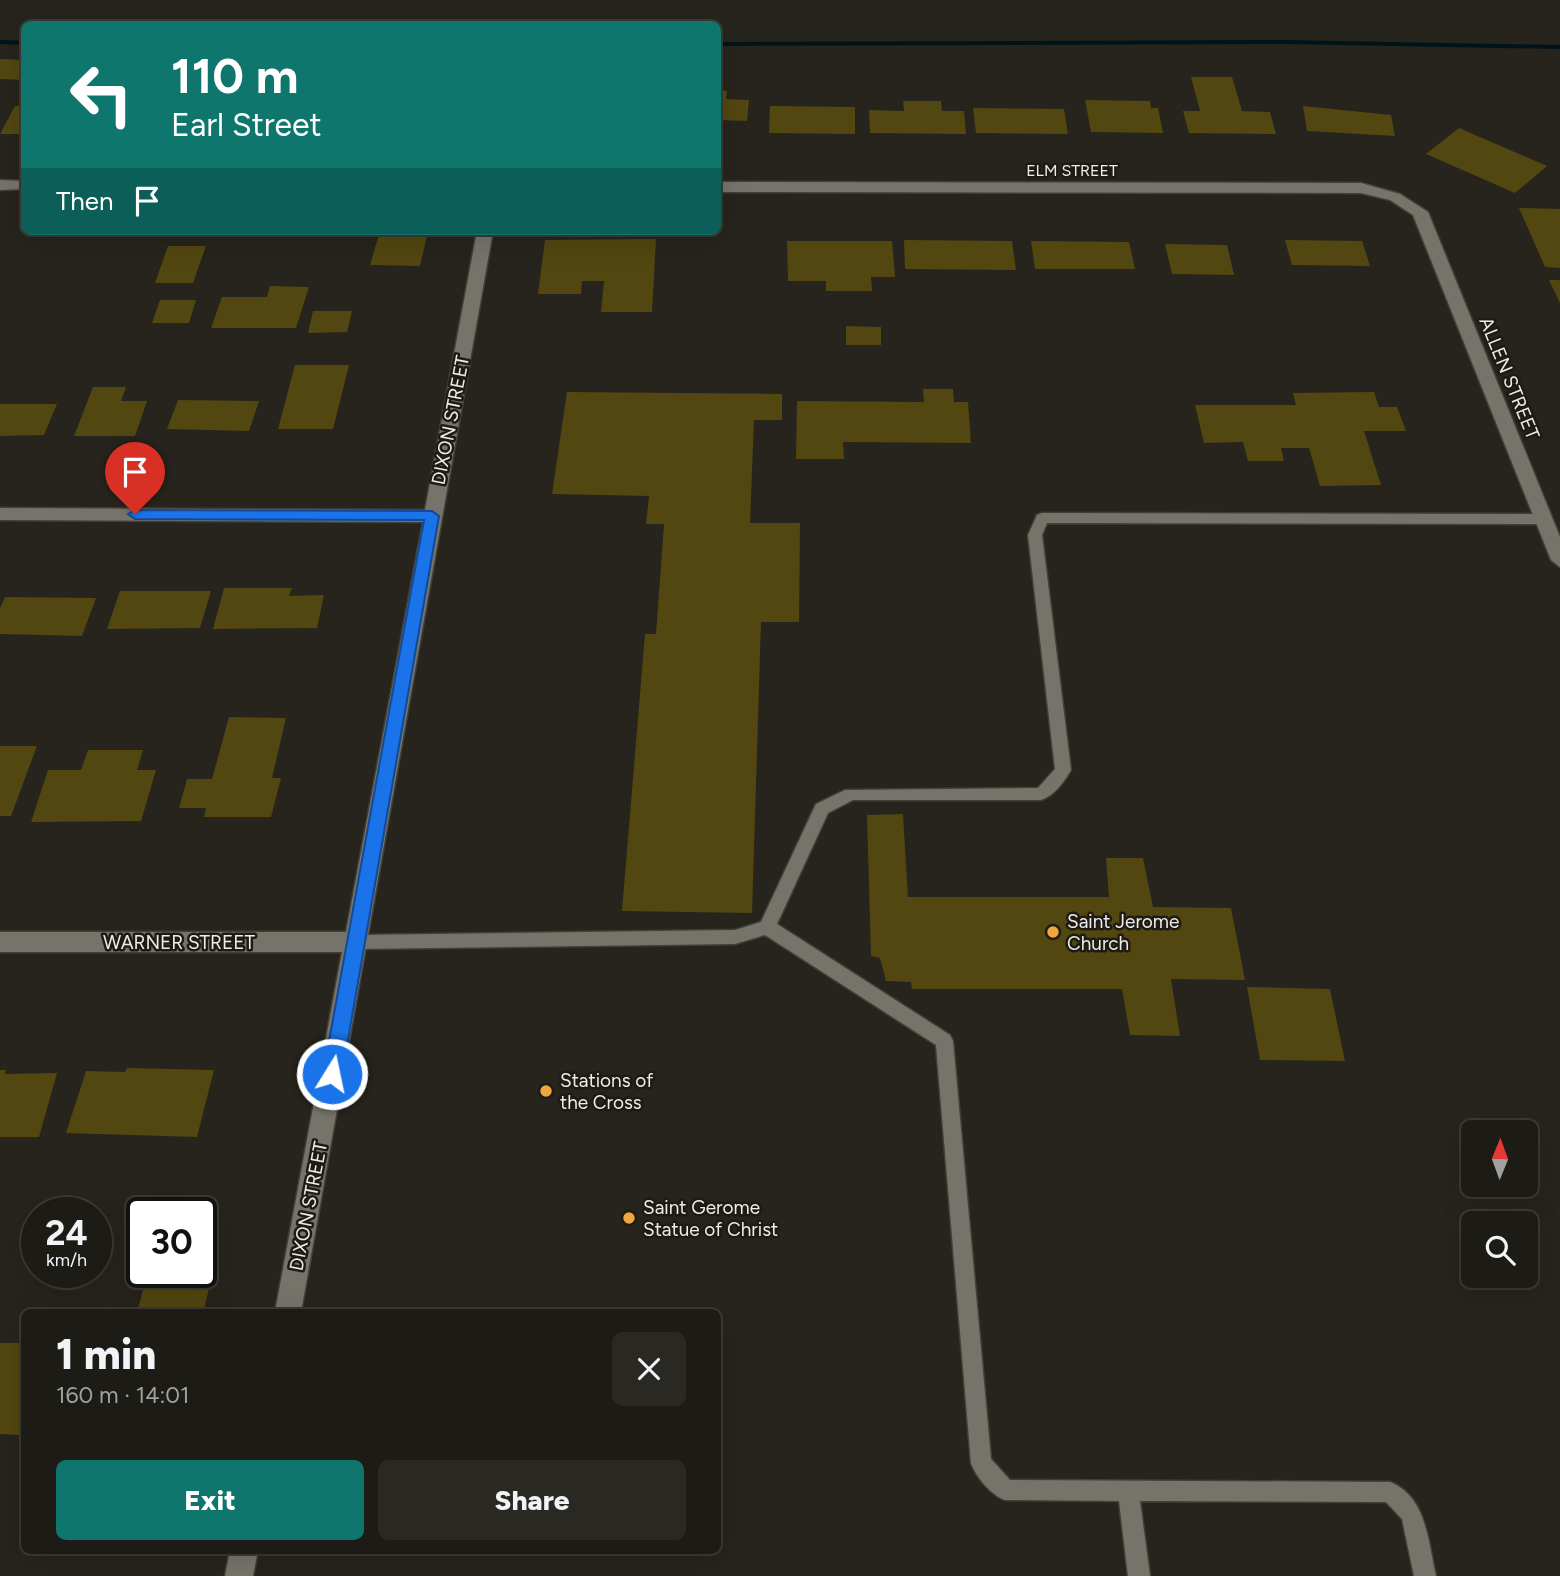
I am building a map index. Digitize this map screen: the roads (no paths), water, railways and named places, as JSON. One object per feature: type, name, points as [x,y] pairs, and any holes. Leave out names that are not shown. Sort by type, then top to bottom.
[{"type":"street","points":[[0,185],[21,185]]},
{"type":"street","name":"ELM STREET","points":[[721,187],[1362,188],[1395,197],[1420,212]]},
{"type":"street","name":"ALLEN STREET","points":[[1420,212],[1560,560]]},
{"type":"street","name":"DIXON STREET","points":[[289,1309],[484,235]]},
{"type":"street","points":[[0,514],[432,516]]},
{"type":"street","name":"WARNER STREET","points":[[0,942],[357,942]]},
{"type":"street","points":[[239,1576],[243,1554]]},
{"type":"lane","points":[[357,942],[735,937],[767,927],[822,809],[851,794],[1041,794],[1063,770],[1035,535],[1042,518],[1544,519]]},
{"type":"lane","points":[[767,927],[944,1041],[981,1462],[1005,1490],[1390,1492],[1411,1513],[1425,1576]]},
{"type":"lane","points":[[1128,1490],[1139,1576]]},
{"type":"waterway","points":[[0,42],[21,43]]},
{"type":"waterway","points":[[721,44],[1285,42],[1560,47]]},
{"type":"place","name":"Saint Jerome Church","points":[[1053,932]]},
{"type":"place","name":"Stations of the Cross","points":[[546,1091]]},
{"type":"place","name":"Saint Gerome Statue of Christ","points":[[629,1218]]}]
